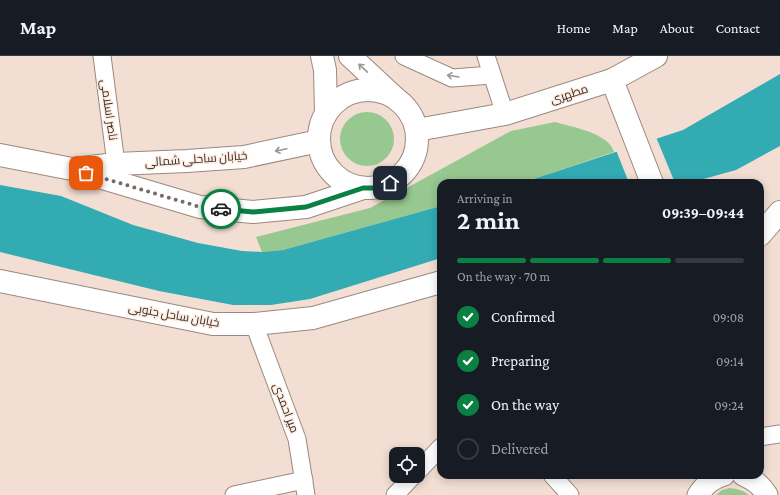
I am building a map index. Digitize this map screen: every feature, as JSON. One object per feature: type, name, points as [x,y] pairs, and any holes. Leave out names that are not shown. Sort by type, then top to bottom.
[{"type":"main road","points":[[322,56],[325,70],[326,113]]},
{"type":"main road","points":[[350,56],[397,99],[411,115],[417,130],[418,146],[413,161],[403,174],[390,183],[377,188],[363,188],[349,185],[337,178],[328,167],[322,155],[319,141],[320,128],[326,113],[337,101],[351,93],[367,90],[383,92],[397,99]]},
{"type":"main road","points":[[650,179],[612,80],[656,56]]},
{"type":"main road","name":"مطهری","points":[[417,130],[505,114],[612,80]]},
{"type":"main road","name":"خیابان ساحلی شمالی","points":[[72,169],[116,164],[244,157],[319,141]]},
{"type":"main road","name":"خیابان ساحلی شمالی","points":[[0,155],[72,169],[200,207],[253,212],[306,207],[363,188]]},
{"type":"main road","points":[[764,211],[780,205]]},
{"type":"main road","points":[[764,230],[780,212]]},
{"type":"main road","name":"خیابان ساحل جنوبی","points":[[0,280],[213,324],[254,324],[313,318],[437,283]]},
{"type":"street","name":"ناصر اسلامی","points":[[102,56],[116,164]]},
{"type":"street","points":[[404,56],[452,78],[492,75]]},
{"type":"street","points":[[486,56],[505,114]]},
{"type":"street","name":"میر احمدی","points":[[254,324],[297,439],[305,487]]},
{"type":"street","points":[[764,436],[780,434]]},
{"type":"street","points":[[425,464],[437,451]]},
{"type":"street","points":[[556,479],[570,495]]},
{"type":"street","points":[[698,495],[705,485],[713,479]]},
{"type":"street","points":[[752,479],[763,488],[767,495]]},
{"type":"street","points":[[395,495],[406,483]]},
{"type":"street","points":[[234,495],[305,487]]},
{"type":"green space","points":[[362,112],[372,112],[382,116],[390,124],[394,134],[394,144],[390,154],[382,162],[372,166],[362,166],[352,162],[344,154],[340,144],[340,134],[344,124],[352,116]]},
{"type":"green space","points":[[555,122],[598,135],[611,145],[614,152],[533,179],[437,179],[437,207],[283,250],[262,252],[256,237],[370,208],[511,131]]},
{"type":"green space","points":[[730,488],[738,489],[749,495],[716,495],[722,490]]},
{"type":"water","points":[[780,74],[780,146],[736,170],[703,179],[533,179],[683,130]]},
{"type":"water","points":[[0,185],[61,196],[133,225],[198,243],[242,251],[262,252],[283,250],[437,207],[437,259],[310,299],[271,305],[233,305],[159,291],[0,252]]},
{"type":"pier","points":[[656,137],[673,179],[627,179],[616,150]]},
{"type":"way so far","points":[[86,173],[200,207],[221,209]]},
{"type":"route","points":[[221,209],[253,212],[306,207],[363,188],[377,188],[390,183]]}]
